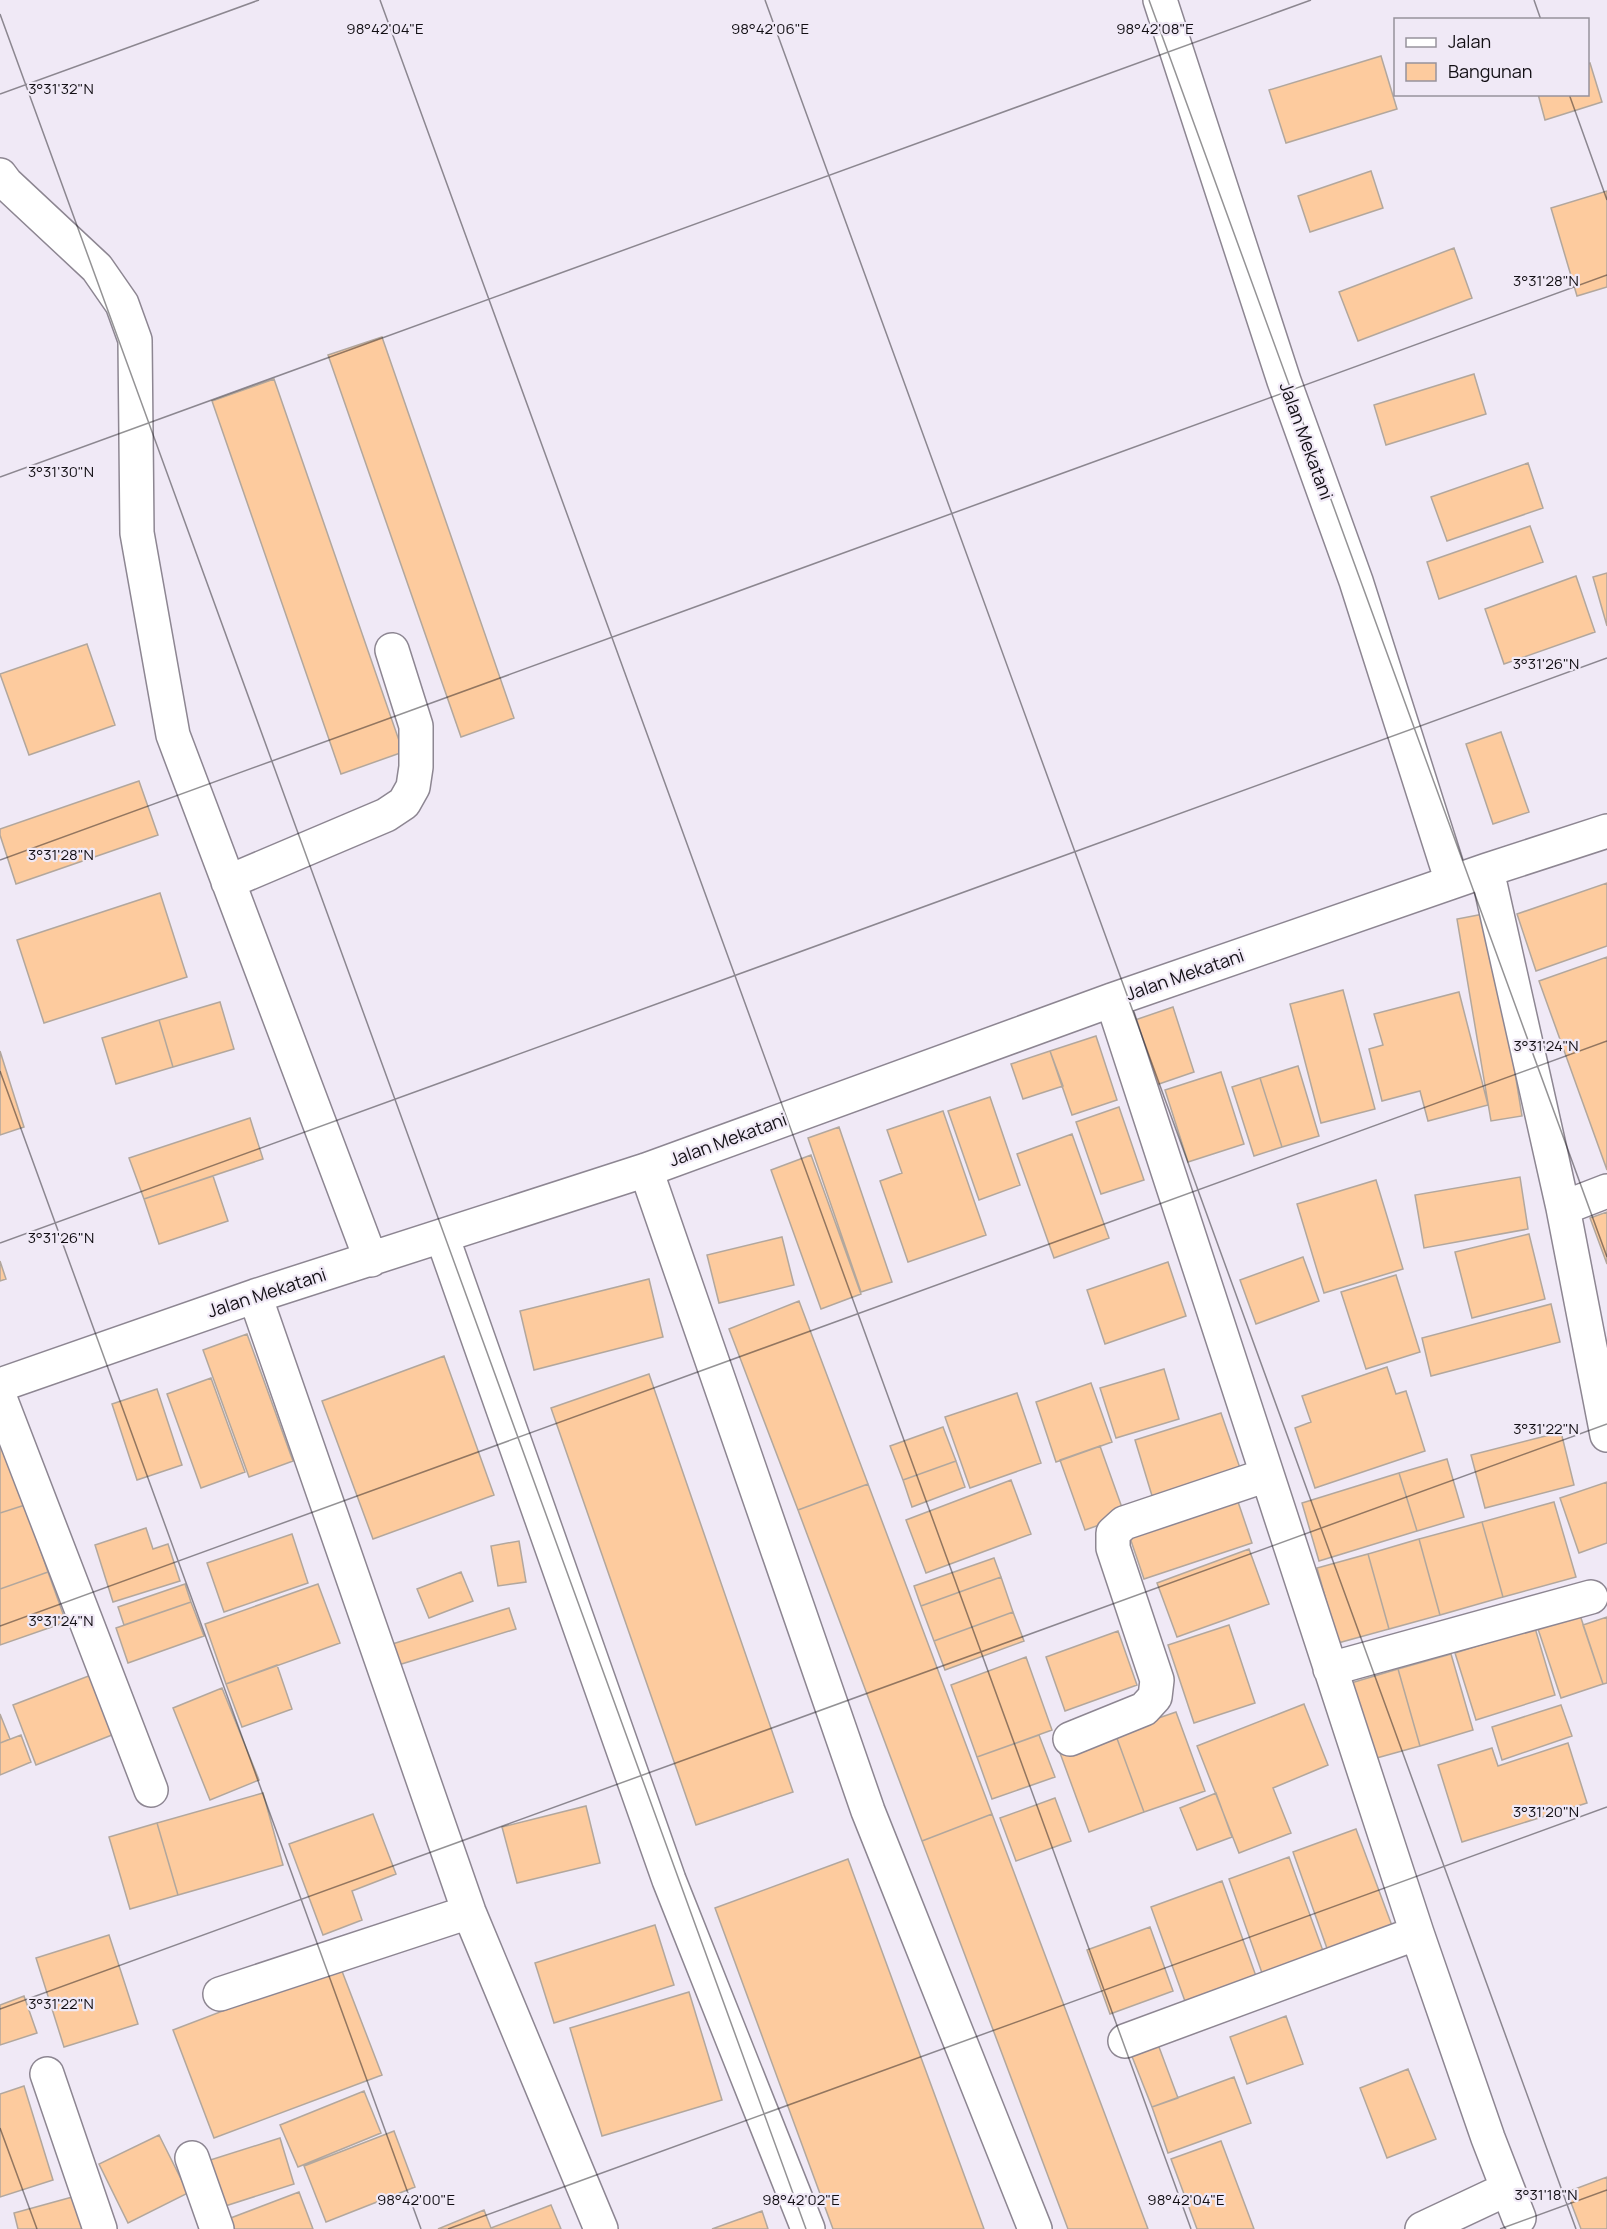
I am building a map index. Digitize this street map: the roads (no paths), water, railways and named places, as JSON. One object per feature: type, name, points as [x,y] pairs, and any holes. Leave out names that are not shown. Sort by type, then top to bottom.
[{"type":"street","name":"Jalan Mekatani","points":[[1160,0],[1280,370],[1356,581],[1452,882]]},
{"type":"street","points":[[0,175],[97,268],[122,304],[135,340],[137,533],[173,735],[371,1260]]},
{"type":"street","points":[[228,882],[386,815],[404,803],[412,787],[416,767],[416,726],[392,650]]},
{"type":"street","name":"Jalan Mekatani","points":[[0,1385],[255,1296],[646,1170],[1112,1000],[1487,870],[1607,831]]},
{"type":"street","points":[[1487,870],[1563,1208],[1607,1435]]},
{"type":"street","points":[[1112,1000],[1417,1934],[1513,2204],[1422,2229]]},
{"type":"street","points":[[646,1170],[868,1811],[1035,2229]]},
{"type":"street","points":[[1563,1208],[1607,1191]]},
{"type":"street","points":[[442,1236],[669,1880],[808,2229]]},
{"type":"street","points":[[255,1296],[470,1912],[601,2229]]},
{"type":"street","points":[[0,1398],[151,1790]]},
{"type":"street","points":[[1070,1739],[1144,1709],[1155,1697],[1156,1680],[1113,1548],[1113,1533],[1124,1523],[1267,1475]]},
{"type":"street","points":[[1330,1669],[1591,1597]]},
{"type":"street","points":[[220,1994],[470,1912]]},
{"type":"street","points":[[1125,2041],[1417,1934]]},
{"type":"street","points":[[47,2074],[100,2229]]},
{"type":"street","points":[[192,2157],[217,2229]]}]
